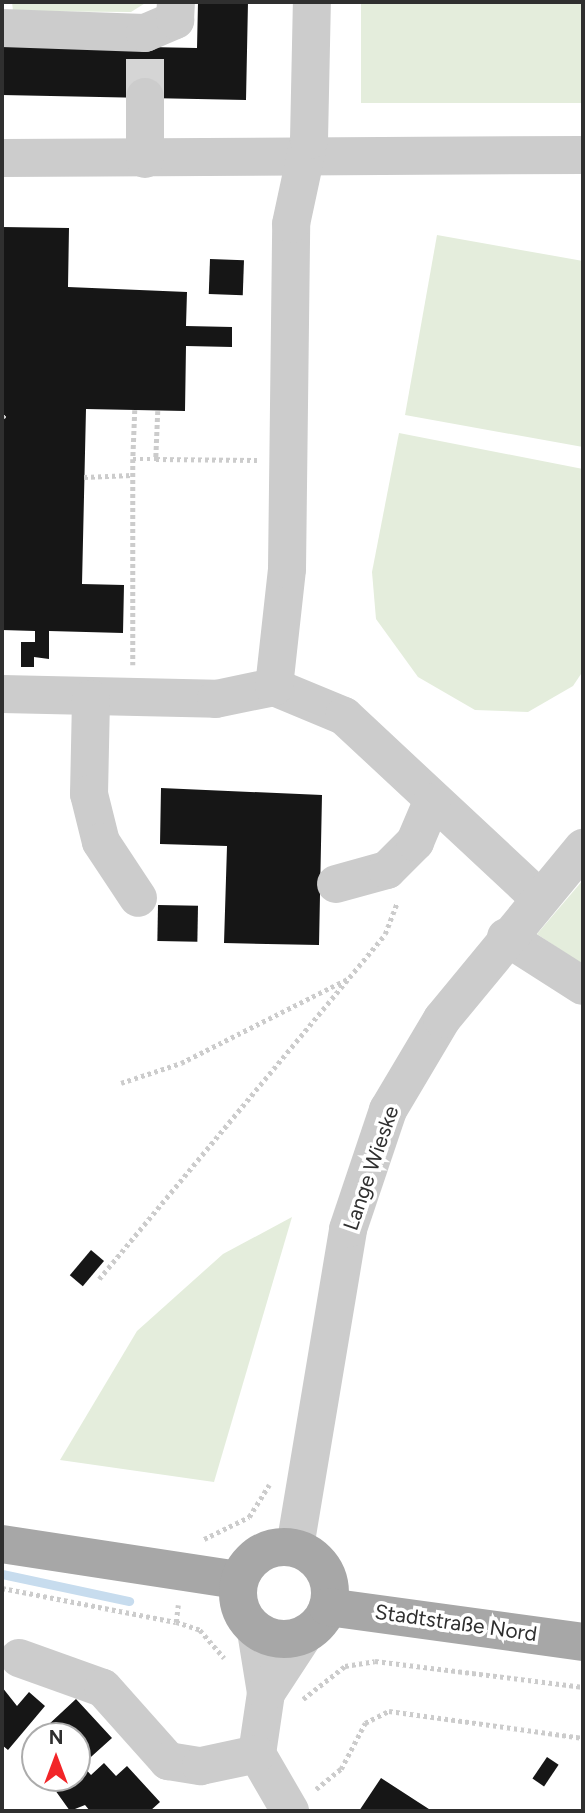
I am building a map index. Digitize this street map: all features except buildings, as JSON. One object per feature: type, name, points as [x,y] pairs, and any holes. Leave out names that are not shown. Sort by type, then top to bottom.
[{"type":"main road","points":[[2,1544],[238,1580]]},
{"type":"main road","points":[[271,1548],[295,1548],[324,1570],[316,1621],[280,1639],[256,1631],[240,1608],[238,1580],[250,1560],[271,1548]]},
{"type":"main road","name":"Stadtstraße Nord","points":[[316,1621],[583,1642]]},
{"type":"street","points":[[2,28],[145,40],[175,20],[176,2]]},
{"type":"street","points":[[274,687],[284,642],[291,224],[309,140],[312,2]]},
{"type":"street","points":[[145,97],[145,159]]},
{"type":"street","points":[[2,158],[303,159],[583,155]]},
{"type":"street","points":[[2,694],[91,699],[216,699],[274,687],[344,716],[432,802],[540,899]]},
{"type":"street","points":[[91,699],[89,794],[101,842],[138,898]]},
{"type":"street","points":[[336,884],[387,870],[415,842],[432,802]]},
{"type":"street","name":"Lange Wieske","points":[[295,1548],[348,1229],[388,1110],[442,1019],[506,937],[583,848]]},
{"type":"street","points":[[506,937],[583,986]]},
{"type":"street","points":[[266,1693],[316,1621]]},
{"type":"street","points":[[256,1631],[266,1693],[257,1754],[289,1811]]},
{"type":"street","points":[[19,1658],[103,1688],[168,1761],[201,1766],[257,1754]]},
{"type":"path","points":[[134,699],[132,475],[135,410]]},
{"type":"path","points":[[156,459],[158,411]]},
{"type":"path","points":[[133,459],[286,461]]},
{"type":"path","points":[[84,477],[132,475]]},
{"type":"path","points":[[99,1279],[385,934],[399,897],[387,870]]},
{"type":"path","points":[[121,1083],[181,1063],[351,976]]},
{"type":"path","points":[[2,1588],[176,1622],[217,1644],[228,1665]]},
{"type":"path","points":[[266,1693],[307,1699],[345,1666],[375,1661],[583,1687]]},
{"type":"path","points":[[289,1811],[341,1769],[365,1723],[389,1711],[583,1738]]},
{"type":"green space","points":[[12,2],[147,2],[131,12],[13,11]]},
{"type":"green space","points":[[361,2],[583,2],[583,103],[361,103]]},
{"type":"green space","points":[[437,235],[583,261],[583,447],[405,415]]},
{"type":"green space","points":[[399,433],[583,469],[583,671],[573,686],[528,712],[475,710],[418,677],[376,619],[372,572]]},
{"type":"green space","points":[[583,880],[583,965],[537,934]]},
{"type":"green space","points":[[292,1217],[214,1482],[60,1460],[137,1331],[223,1254]]},
{"type":"waterway","points":[[2,1574],[129,1601]]},
{"type":"tunnel","points":[[145,47],[145,97]]}]
